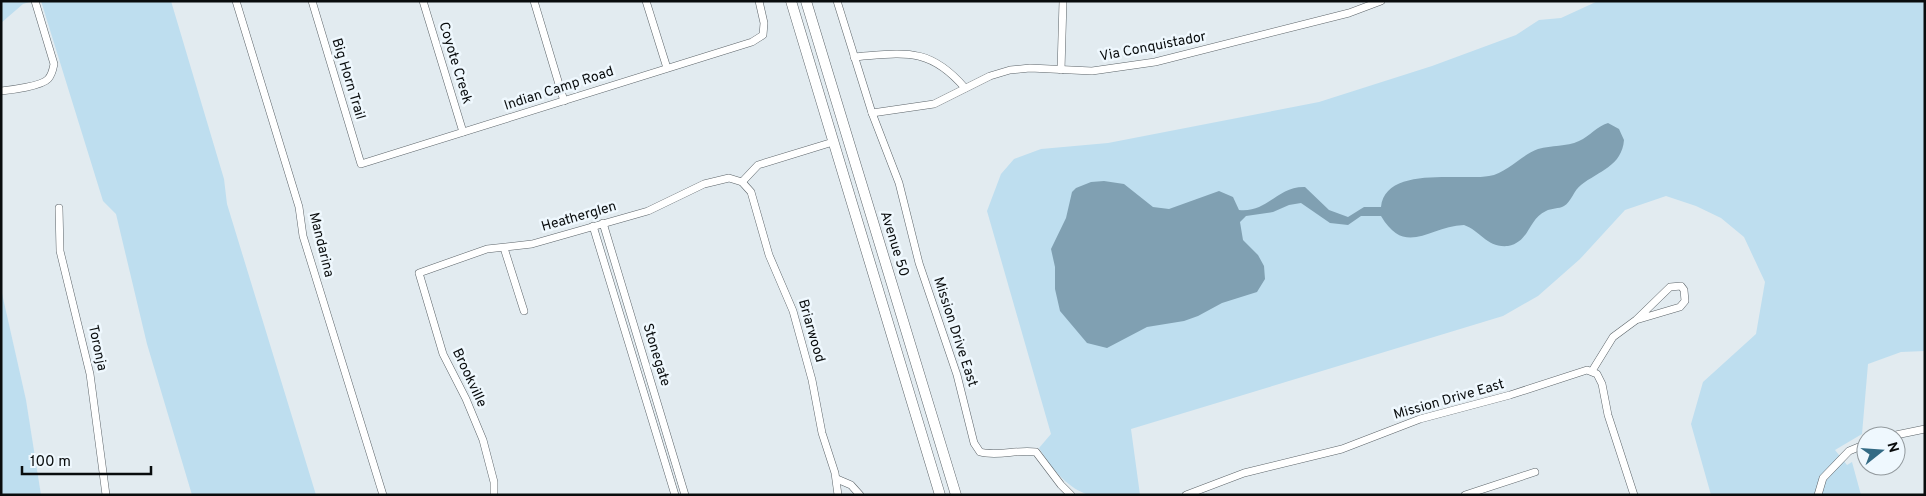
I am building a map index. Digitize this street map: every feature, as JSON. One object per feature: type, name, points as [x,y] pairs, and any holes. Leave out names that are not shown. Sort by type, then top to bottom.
[{"type":"main road","name":"Avenue 50","points":[[791,1],[940,495]]},
{"type":"main road","name":"Avenue 50","points":[[806,1],[956,495]]},
{"type":"street","points":[[1,91],[35,85],[48,80],[52,73],[54,64],[35,1]]},
{"type":"street","name":"Mandarina","points":[[236,1],[299,207],[304,236],[382,495]]},
{"type":"street","name":"Big Horn Trail","points":[[312,1],[361,164]]},
{"type":"street","name":"Coyote Creek","points":[[423,1],[463,132]]},
{"type":"street","points":[[534,1],[564,100]]},
{"type":"street","points":[[646,1],[667,68]]},
{"type":"street","name":"Indian Camp Road","points":[[361,164],[752,42],[763,34],[764,23],[759,1]]},
{"type":"street","points":[[837,1],[872,113]]},
{"type":"street","points":[[1060,70],[1063,1]]},
{"type":"street","name":"Via Conquistador","points":[[872,113],[934,104],[990,76],[1010,70],[1030,68],[1060,70],[1112,69],[1155,62],[1349,13],[1381,1]]},
{"type":"street","points":[[854,57],[902,53],[933,59],[954,76],[965,88]]},
{"type":"street","name":"Mission Drive East","points":[[872,113],[899,183],[919,263],[957,375],[974,443],[980,452],[990,455],[1021,450],[1036,452],[1071,495]]},
{"type":"street","points":[[742,182],[758,165],[833,142]]},
{"type":"street","name":"Heatherglen","points":[[419,273],[487,249],[532,244],[648,210],[704,184],[729,178],[742,182]]},
{"type":"street","name":"Briarwood","points":[[742,182],[751,192],[769,255],[793,312],[812,380],[822,433],[836,479],[838,494]]},
{"type":"street","name":"Toronja","points":[[59,208],[60,251],[90,374],[106,495]]},
{"type":"street","name":"Stonegate","points":[[603,223],[685,495]]},
{"type":"street","name":"Stonegate","points":[[593,226],[675,495]]},
{"type":"street","points":[[504,248],[524,311]]},
{"type":"street","name":"Brookville","points":[[419,273],[443,354],[466,399],[483,440],[494,482],[494,495]]},
{"type":"street","points":[[1634,495],[1608,415],[1602,384],[1592,371],[1612,337],[1636,320],[1670,287],[1681,286],[1684,290],[1685,301],[1680,307],[1636,320]]},
{"type":"street","points":[[614,296],[624,292]]},
{"type":"street","points":[[626,333],[636,330]]},
{"type":"street","points":[[633,357],[643,354]]},
{"type":"street","name":"Mission Drive East","points":[[1186,495],[1244,473],[1342,449],[1420,419],[1510,395],[1583,370],[1592,371]]},
{"type":"street","points":[[640,380],[650,378]]},
{"type":"street","points":[[648,408],[658,405]]},
{"type":"street","points":[[1906,433],[1925,429]]},
{"type":"street","points":[[658,440],[668,438]]},
{"type":"street","points":[[1818,495],[1823,478],[1849,451],[1856,448]]},
{"type":"street","points":[[669,474],[678,472]]},
{"type":"street","points":[[1465,495],[1535,472]]},
{"type":"street","points":[[836,479],[851,485],[860,495]]},
{"type":"shaded area","points":[[1,1],[33,1],[23,4],[1,23]]},
{"type":"shaded area","points":[[41,1],[171,1],[224,179],[227,204],[316,495],[192,495],[147,344],[116,214],[103,201]]},
{"type":"shaded area","points":[[1598,1],[1925,1],[1925,351],[1901,352],[1868,364],[1863,426],[1856,426],[1856,438],[1835,450],[1847,465],[1852,462],[1861,495],[1711,495],[1691,424],[1703,382],[1756,334],[1765,282],[1744,237],[1721,218],[1696,206],[1666,196],[1625,210],[1580,259],[1538,296],[1503,316],[1131,429],[1140,495],[1086,494],[1071,486],[1054,469],[1039,448],[1051,434],[987,211],[1001,174],[1014,159],[1041,149],[1108,143],[1319,102],[1432,66],[1516,35],[1539,20],[1561,18]]},
{"type":"shaded area","points":[[1608,123],[1619,129],[1624,140],[1619,156],[1608,167],[1579,187],[1564,206],[1548,210],[1540,215],[1521,240],[1515,244],[1501,246],[1489,242],[1464,225],[1409,238],[1400,235],[1390,228],[1381,216],[1361,216],[1348,225],[1330,223],[1301,203],[1289,205],[1273,212],[1246,216],[1240,222],[1243,240],[1258,255],[1264,266],[1265,279],[1257,292],[1222,303],[1184,321],[1147,327],[1107,348],[1087,343],[1060,311],[1055,289],[1055,267],[1051,249],[1066,218],[1072,192],[1076,188],[1091,182],[1104,181],[1124,184],[1153,207],[1169,209],[1219,191],[1233,197],[1239,210],[1249,210],[1258,208],[1287,191],[1305,187],[1329,210],[1348,217],[1364,207],[1381,207],[1386,194],[1396,185],[1410,180],[1426,178],[1477,177],[1496,174],[1538,149],[1574,143]]},
{"type":"shaded area","points":[[1,289],[26,400],[41,495],[1,495]]}]
